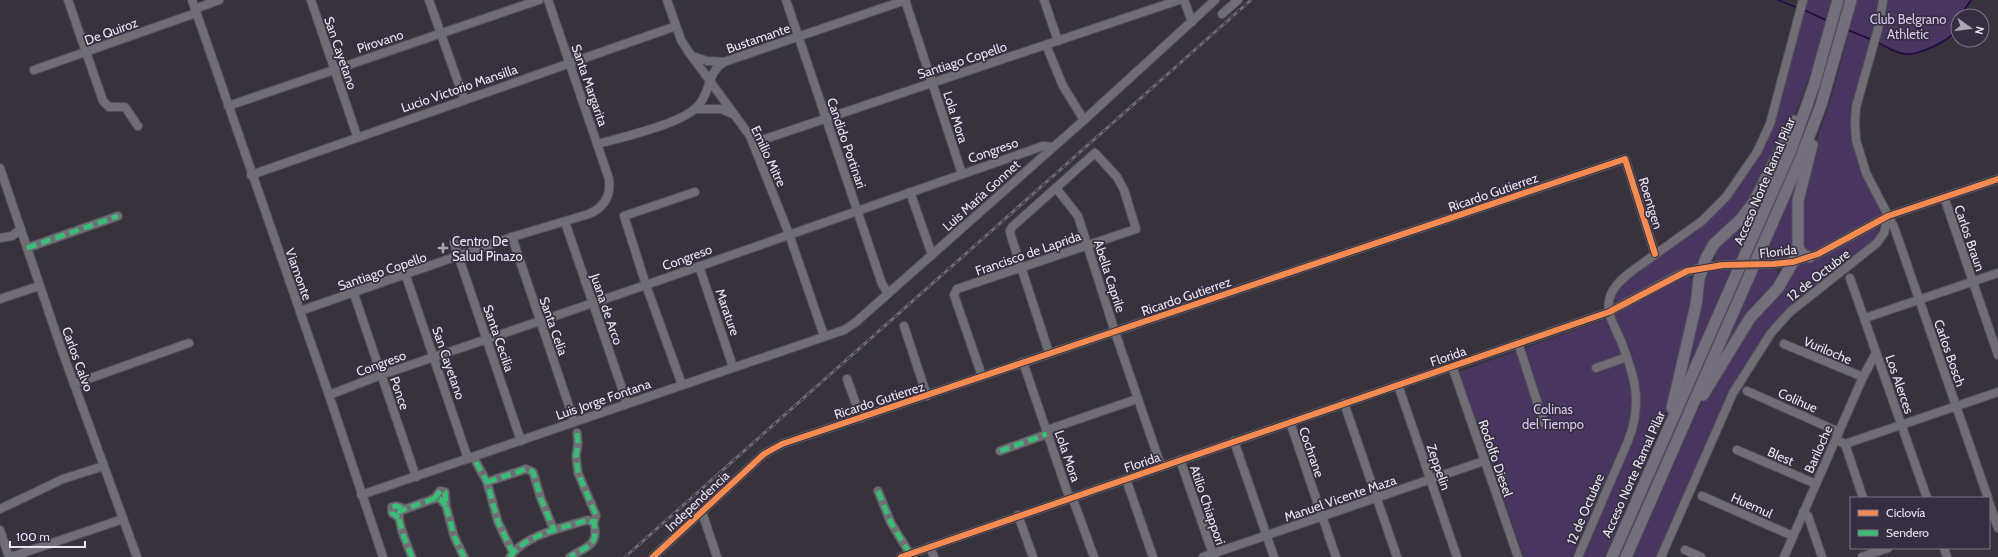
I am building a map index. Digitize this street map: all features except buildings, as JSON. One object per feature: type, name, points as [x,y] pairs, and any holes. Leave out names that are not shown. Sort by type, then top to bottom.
[{"type":"highway","name":"Acceso Norte Ramal Pilar","points":[[1626,557],[1800,160],[1821,105],[1851,0]]},
{"type":"highway","name":"Acceso Norte Ramal Pilar","points":[[1612,557],[1785,164],[1814,85],[1837,4]]},
{"type":"highway","points":[[1664,438],[1696,305],[1699,279],[1703,268],[1714,244],[1741,219],[1754,202],[1814,85]]},
{"type":"highway","points":[[1676,442],[1746,323],[1755,311],[1781,284],[1793,262],[1798,248],[1798,202],[1821,105]]},
{"type":"highway","points":[[1798,248],[1809,257]]},
{"type":"street","points":[[68,0],[102,101],[109,106],[125,107],[138,126]]},
{"type":"street","name":"Viamonte","points":[[192,0],[251,175],[329,395],[383,557]]},
{"type":"street","name":"De Quiroz","points":[[34,70],[86,53],[195,11],[219,0]]},
{"type":"street","name":"San Cayetano","points":[[311,0],[333,69],[357,136]]},
{"type":"street","points":[[429,0],[464,99]]},
{"type":"street","name":"Pirovano","points":[[228,106],[539,0]]},
{"type":"street","name":"Santa Margarita","points":[[548,0],[609,178]]},
{"type":"street","name":"Emilio Mitre","points":[[667,0],[681,40],[753,143],[790,234],[824,336]]},
{"type":"street","name":"Candido Portinari","points":[[786,0],[882,284],[888,293]]},
{"type":"street","name":"Bustamante","points":[[598,144],[676,120],[695,109],[702,101],[717,66],[724,62],[905,0]]},
{"type":"street","name":"Lola Mora","points":[[905,0],[962,174]]},
{"type":"street","points":[[1044,0],[1058,41]]},
{"type":"street","name":"Santiago Copello","points":[[753,143],[1179,0]]},
{"type":"street","points":[[1184,0],[1192,22]]},
{"type":"street","name":"Luis María Gonnet","points":[[851,325],[1054,147],[1215,0]]},
{"type":"street","points":[[1222,14],[1238,0]]},
{"type":"street","points":[[1609,312],[1609,301],[1615,286],[1655,254],[1692,229],[1714,210],[1733,187],[1757,152],[1770,124],[1803,0]]},
{"type":"street","points":[[1883,0],[1872,54],[1856,107],[1855,131],[1866,173],[1888,216]]},
{"type":"street","name":"Lucio Victorio Mansilla","points":[[251,175],[357,136],[676,26]]},
{"type":"street","points":[[1046,45],[1063,86],[1084,120]]},
{"type":"street","points":[[692,56],[707,61],[724,62]]},
{"type":"street","points":[[695,109],[721,109],[733,114]]},
{"type":"street","name":"Congreso","points":[[329,395],[381,375],[646,285],[1043,146],[1054,147]]},
{"type":"street","name":"Francisco de Laprida","points":[[982,376],[954,295],[957,289],[1021,269],[1136,229],[1124,190],[1117,178],[1095,153],[1056,188]]},
{"type":"street","name":"Roentgen","points":[[1625,159],[1655,254]]},
{"type":"street","name":"Ricardo Gutierrez","points":[[757,461],[782,444],[1625,159]]},
{"type":"street","name":"Carlos Calvo","points":[[0,168],[39,286],[137,557]]},
{"type":"street","name":"Santiago Copello","points":[[300,311],[406,276],[512,237],[565,222],[597,210],[608,195],[609,178]]},
{"type":"street","name":"Florida","points":[[901,557],[1018,515],[1609,312],[1673,277],[1703,268],[1723,265],[1793,262],[1809,257],[1888,216],[1998,179]]},
{"type":"street","points":[[1049,353],[1010,231],[1012,227],[1056,188]]},
{"type":"street","name":"Abella Caprile","points":[[1056,188],[1078,216],[1137,399],[1161,466]]},
{"type":"street","points":[[682,385],[646,285],[624,216],[696,192]]},
{"type":"street","points":[[910,192],[932,255]]},
{"type":"street","name":"Carlos Braun","points":[[1944,197],[1998,355]]},
{"type":"street","points":[[27,248],[118,216]]},
{"type":"street","name":"Carlos Bosch","points":[[1888,216],[1894,227],[1988,497]]},
{"type":"street","name":"12 de Octubre","points":[[1662,557],[1732,393],[1771,333],[1790,312],[1877,243],[1884,233],[1888,216]]},
{"type":"street","name":"Juana de Arco","points":[[565,222],[626,403]]},
{"type":"street","points":[[0,238],[12,236],[21,229]]},
{"type":"street","name":"Santa Celia","points":[[512,237],[539,321],[574,421]]},
{"type":"street","name":"Santa Cecilia","points":[[454,243],[522,441]]},
{"type":"street","name":"Marature","points":[[699,266],[733,367]]},
{"type":"street","points":[[1865,318],[1998,273]]},
{"type":"street","name":"San Cayetano","points":[[406,276],[472,461],[487,482],[498,522],[512,555]]},
{"type":"street","name":"Los Alerces","points":[[1850,278],[1927,497]]},
{"type":"street","points":[[0,299],[39,286]]},
{"type":"street","name":"Ponce","points":[[354,294],[416,477]]},
{"type":"street","name":"12 de Octubre","points":[[1578,557],[1635,424],[1637,409],[1636,392],[1626,358],[1609,312]]},
{"type":"street","name":"Luis Jorge Fontana","points":[[362,495],[416,477],[472,461],[574,421],[844,330],[851,325]]},
{"type":"street","points":[[904,326],[927,396]]},
{"type":"street","points":[[74,384],[189,343]]},
{"type":"street","points":[[1518,343],[1544,423]]},
{"type":"street","name":"Vuriloche","points":[[1784,344],[1863,377]]},
{"type":"street","name":"Bariloche","points":[[1784,557],[1863,377],[1876,353]]},
{"type":"street","points":[[1596,368],[1626,358]]},
{"type":"street","name":"Lola Mora","points":[[1023,362],[1070,498],[1074,502],[1094,557]]},
{"type":"street","name":"Rodolfo Diesel","points":[[1452,366],[1518,557]]},
{"type":"street","points":[[847,379],[861,418]]},
{"type":"street","name":"Zeppelin","points":[[1398,385],[1457,557]]},
{"type":"street","name":"Colihue","points":[[1747,391],[1839,432]]},
{"type":"street","points":[[1836,440],[1845,444],[1998,392]]},
{"type":"street","points":[[1000,451],[1137,399]]},
{"type":"street","points":[[1344,403],[1397,557]]},
{"type":"street","name":"Cochrane","points":[[1290,422],[1336,557]]},
{"type":"street","points":[[570,557],[592,544],[596,533],[594,523],[596,515],[578,472],[576,456],[578,443],[577,433]]},
{"type":"street","points":[[1234,441],[1274,557]]},
{"type":"street","points":[[1845,444],[1863,497]]},
{"type":"street","name":"Blest","points":[[1737,450],[1816,484]]},
{"type":"street","name":"Atilio Chiappori","points":[[1180,460],[1213,555]]},
{"type":"street","name":"Independencia","points":[[653,557],[757,461]]},
{"type":"street","name":"Manuel Vicente Maza","points":[[1203,557],[1213,555],[1484,461]]},
{"type":"street","points":[[0,509],[63,479],[104,466]]},
{"type":"street","points":[[487,482],[530,469],[533,472],[541,500],[554,530]]},
{"type":"street","points":[[1126,479],[1153,557]]},
{"type":"street","points":[[412,557],[398,513],[403,508],[434,499],[440,491],[445,492],[446,506],[454,536],[464,557]]},
{"type":"street","points":[[878,491],[891,523],[910,554]]},
{"type":"street","name":"Huemul","points":[[1702,496],[1793,536]]},
{"type":"street","points":[[702,512],[717,557]]},
{"type":"street","points":[[1804,512],[1808,516],[1822,557]]},
{"type":"street","points":[[1993,512],[1998,528]]},
{"type":"street","points":[[1018,515],[1033,557]]},
{"type":"street","points":[[0,530],[10,557],[123,519]]},
{"type":"street","points":[[512,555],[527,542],[554,530],[588,520],[594,523]]},
{"type":"street","points":[[930,547],[934,557]]},
{"type":"street","points":[[1685,550],[1701,557]]},
{"type":"street","points":[[1862,557],[1883,551]]},
{"type":"green space","points":[[1806,0],[1833,0],[1824,34],[1800,102],[1755,195],[1697,265],[1620,302],[1613,298],[1614,293],[1623,283],[1702,225],[1759,155]]},
{"type":"green space","points":[[1857,0],[1881,0],[1877,25],[1852,119],[1880,212],[1878,217],[1814,252],[1805,252],[1801,234],[1801,214],[1804,192],[1815,149],[1834,89]]},
{"type":"green space","name":"Club Belgrano Athletic","points":[[1883,0],[1971,0],[1964,8],[1950,8],[1950,35],[1933,47],[1907,54],[1875,41]]},
{"type":"green space","points":[[1806,161],[1795,240],[1790,257],[1785,260],[1771,260],[1767,269],[1776,270],[1781,277],[1722,355],[1757,269]]},
{"type":"green space","points":[[1774,173],[1681,385],[1701,289],[1706,274],[1711,271],[1724,270],[1728,262],[1716,260],[1714,252]]},
{"type":"green space","points":[[1875,227],[1880,230],[1881,235],[1780,317],[1764,335],[1732,387],[1659,557],[1633,557],[1697,412],[1714,380],[1748,325],[1785,286],[1799,265]]},
{"type":"green space","points":[[1682,276],[1688,276],[1694,282],[1688,336],[1674,389],[1605,557],[1581,557],[1635,433],[1640,412],[1640,396],[1614,316],[1618,312]]},
{"type":"green space","name":"Colinas del Tiempo","points":[[1606,319],[1627,369],[1630,380],[1633,401],[1630,423],[1572,557],[1524,557],[1459,372]]},
{"type":"waterway","points":[[1778,0],[1798,8]]},
{"type":"waterway","points":[[1966,8],[1971,0]]},
{"type":"waterway","points":[[1804,10],[1828,21]]},
{"type":"waterway","points":[[1848,30],[1872,40]]},
{"type":"waterway","points":[[1877,42],[1898,53],[1911,54],[1932,47],[1950,36]]},
{"type":"railway","points":[[625,557],[1251,0]]},
{"type":"marked path","points":[[27,248],[118,216]]},
{"type":"marked path","points":[[577,433],[578,443],[576,456],[578,473],[596,515],[594,523]]},
{"type":"marked path","points":[[1000,451],[1047,434]]},
{"type":"marked path","points":[[476,462],[487,482],[498,522],[513,553]]},
{"type":"marked path","points":[[487,482],[526,469],[533,472],[541,499],[554,530]]},
{"type":"marked path","points":[[434,499],[440,491],[445,492],[446,506],[454,536],[464,557]]},
{"type":"marked path","points":[[878,491],[891,523],[910,554]]},
{"type":"marked path","points":[[412,557],[401,527],[399,515],[400,511],[436,498],[440,499],[446,506]]},
{"type":"marked path","points":[[399,518],[392,513],[392,507],[396,506],[403,508]]},
{"type":"marked path","points":[[510,557],[516,549],[535,537],[588,520],[594,523],[595,537],[593,541],[586,548],[570,557]]},
{"type":"cycle path","points":[[653,557],[764,454],[782,444],[1625,159],[1655,254]]},
{"type":"cycle path","points":[[901,557],[1609,312],[1687,271],[1723,265],[1793,262],[1818,254],[1888,216],[1998,179]]},
{"type":"place","name":"Centro De Salud Pinazo","points":[[443,248]]}]
